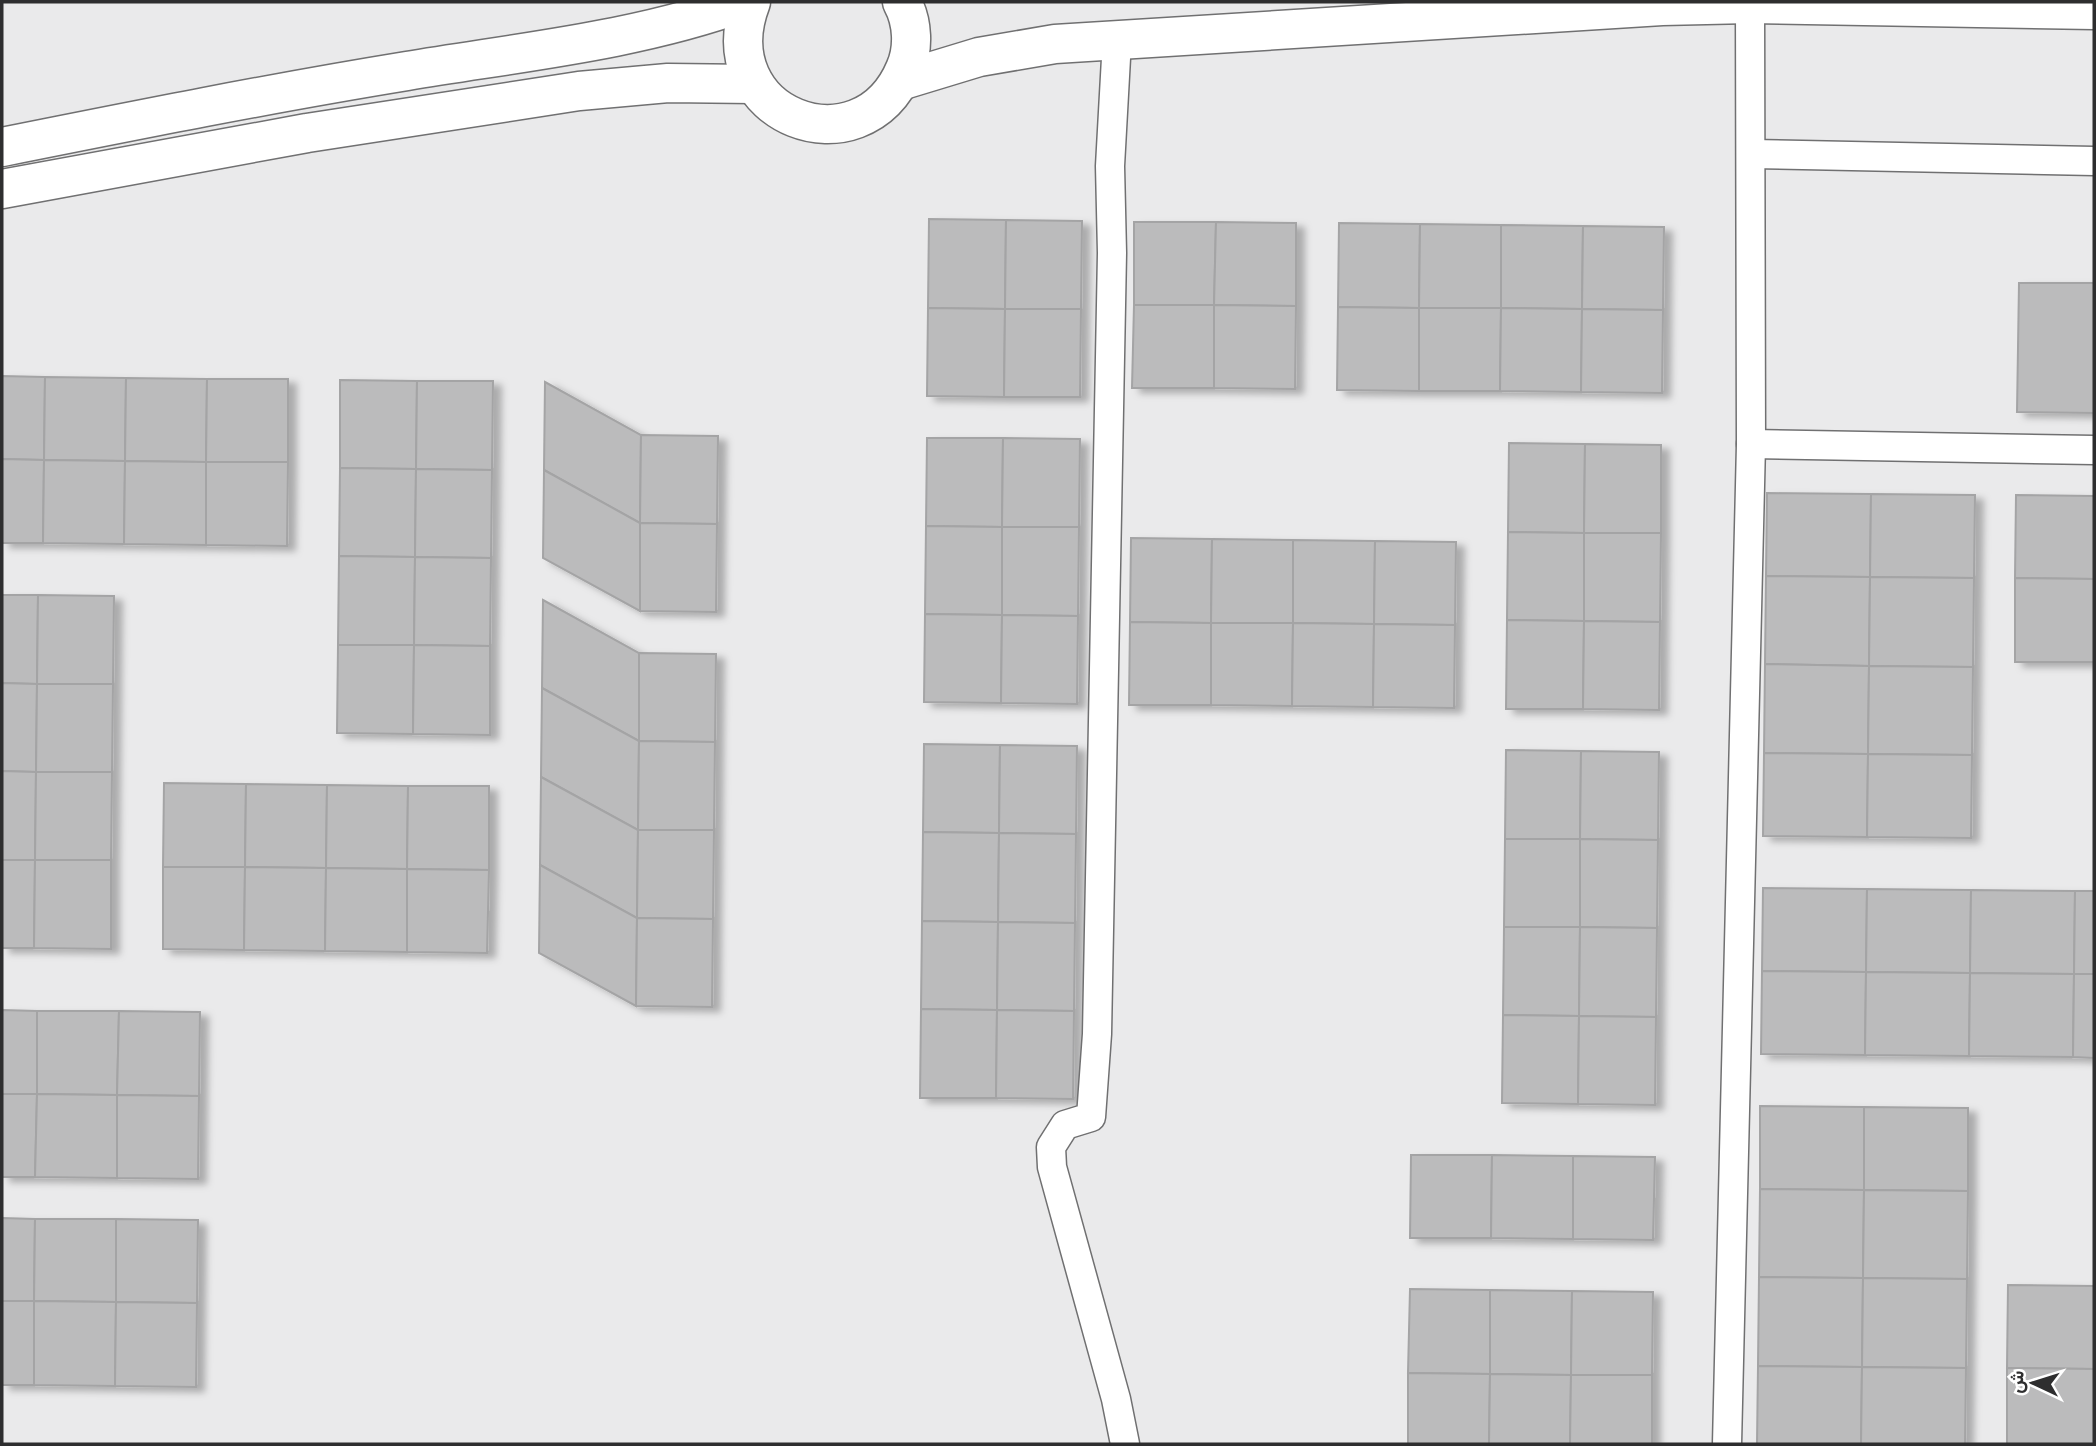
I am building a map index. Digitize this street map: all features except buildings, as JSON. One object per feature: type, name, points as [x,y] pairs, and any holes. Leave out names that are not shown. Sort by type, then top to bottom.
[{"type":"highway","points":[[2,147],[300,88],[637,33],[705,16],[744,2]]},
{"type":"highway","points":[[751,2],[744,19],[741,41],[745,64],[754,83],[765,99],[781,111],[799,120],[827,124],[856,119],[873,110],[889,97],[900,81],[908,63],[911,44],[910,24],[902,2]]},
{"type":"highway","points":[[900,81],[979,57],[1055,44],[1649,7],[1750,4],[2094,10]]},
{"type":"highway","points":[[2,189],[307,133],[579,91],[668,83],[754,83]]},
{"type":"street","points":[[1727,1444],[1751,444],[1750,4]]},
{"type":"street","points":[[1117,40],[1110,166],[1112,267],[1097,1034],[1091,1117],[1065,1125],[1051,1147],[1052,1167],[1116,1399],[1125,1444]]},
{"type":"street","points":[[1752,154],[2094,161]]},
{"type":"street","points":[[1751,444],[2094,450]]}]
